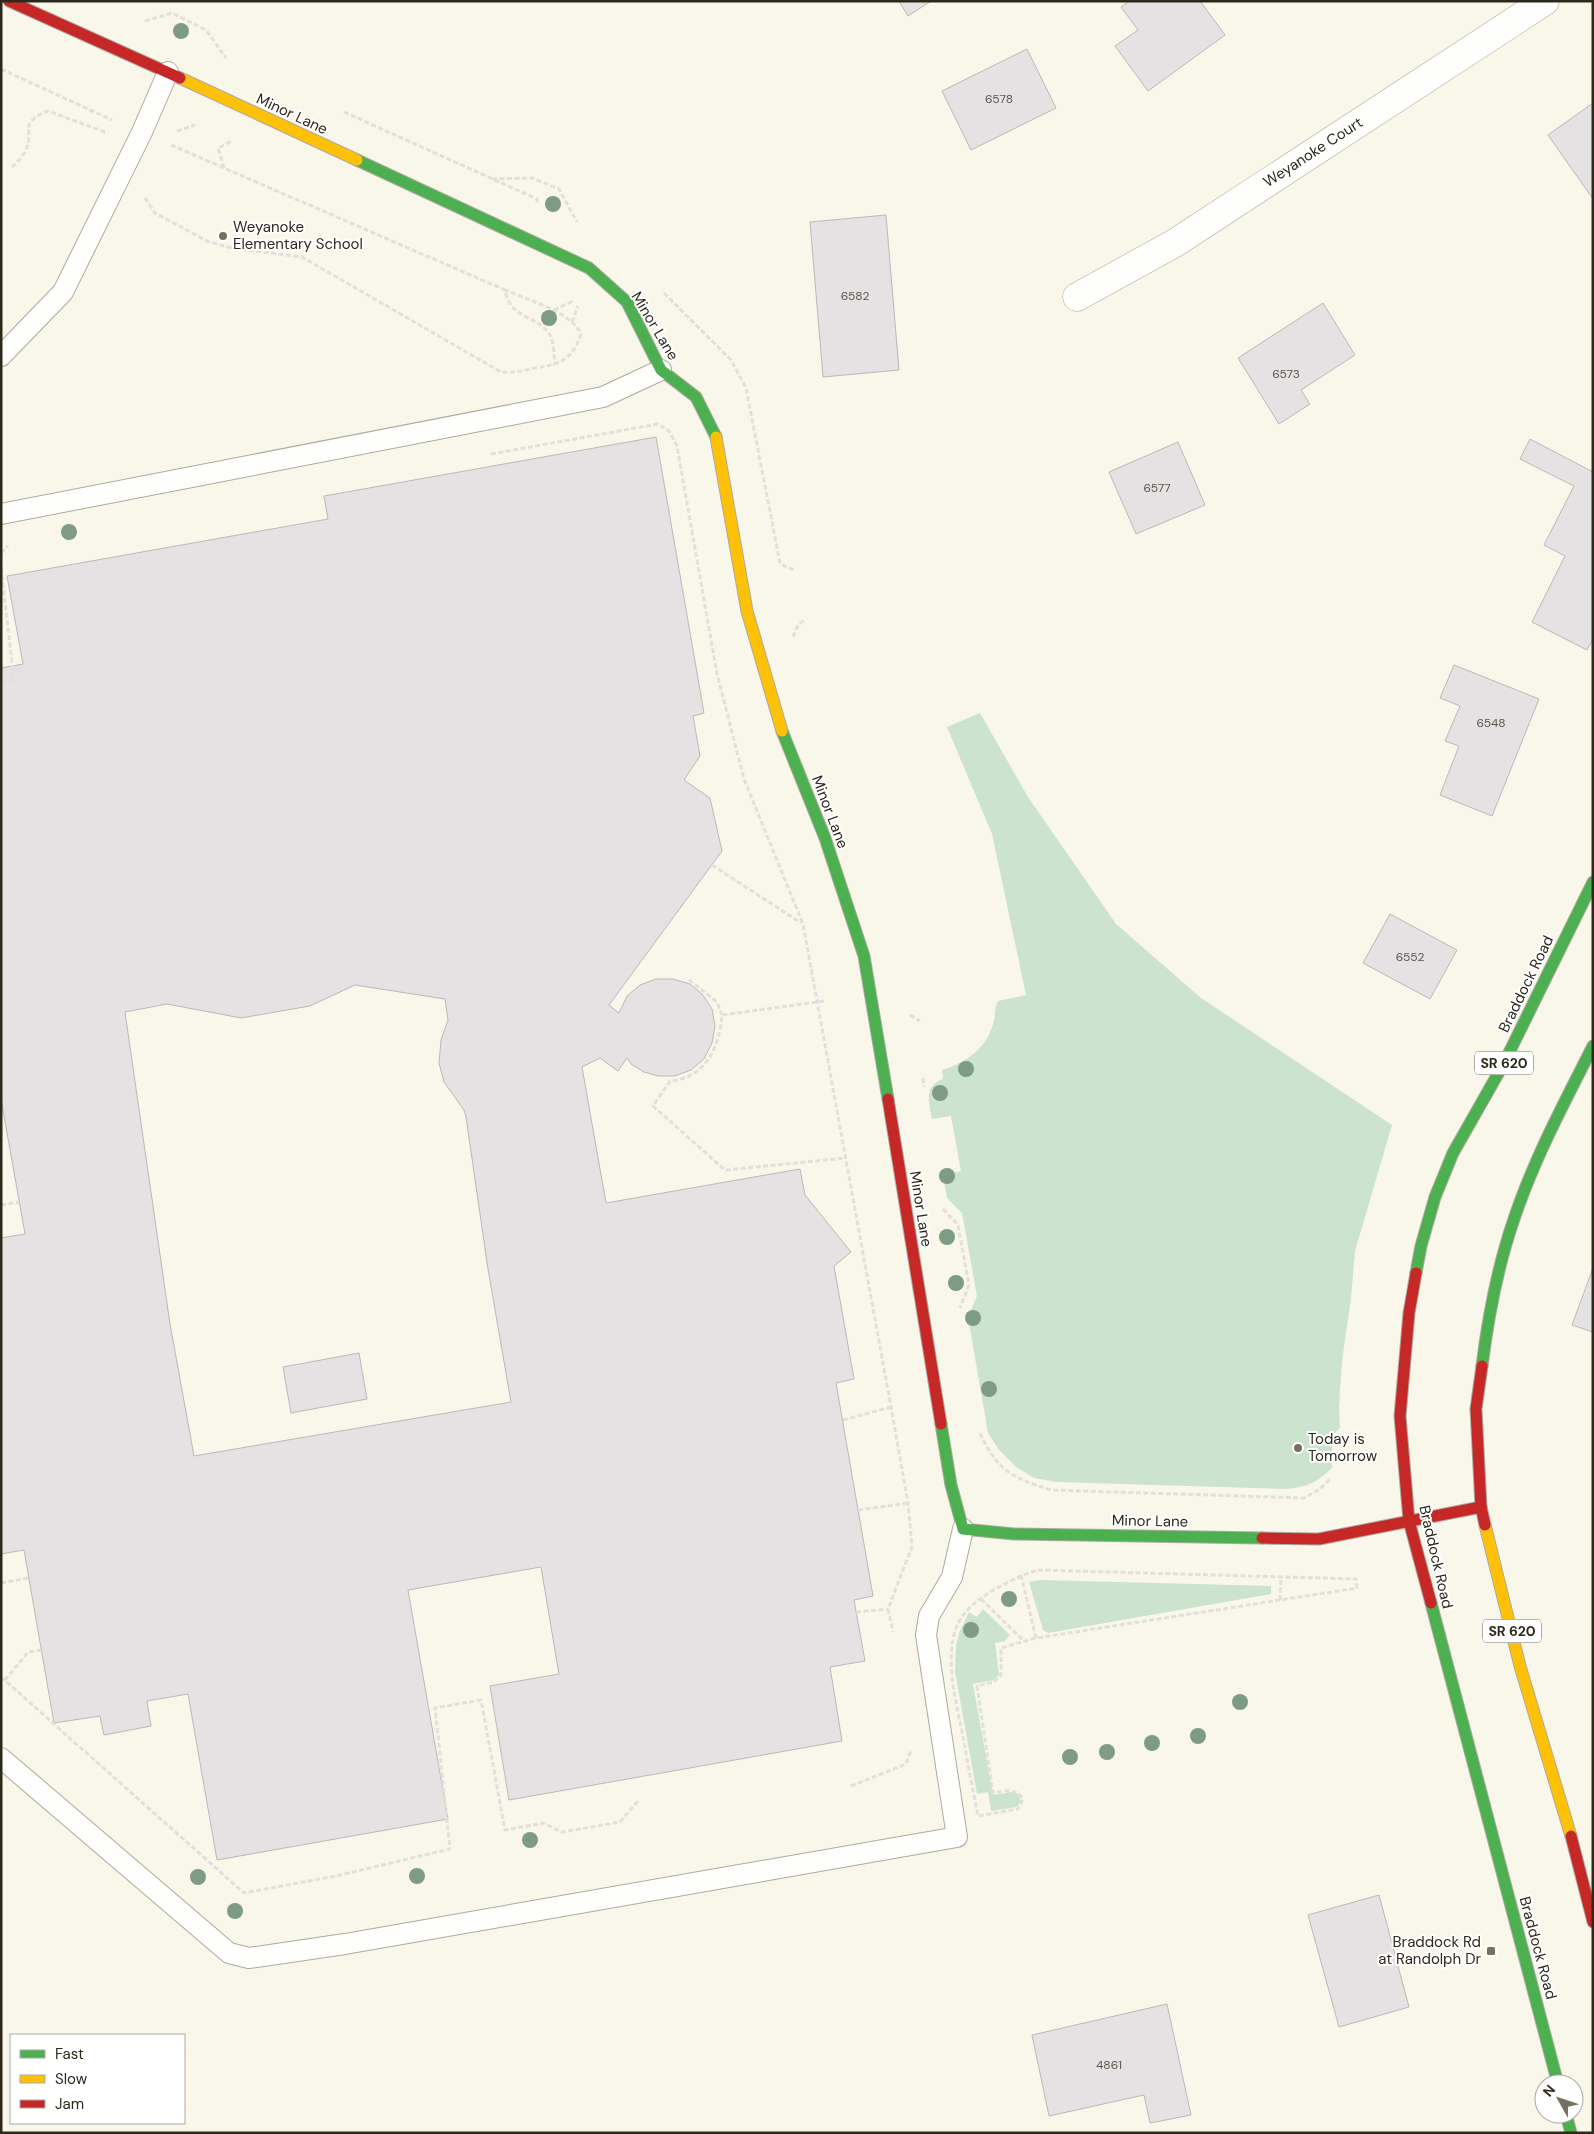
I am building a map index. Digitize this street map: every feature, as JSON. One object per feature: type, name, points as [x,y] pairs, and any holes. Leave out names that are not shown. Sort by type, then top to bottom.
[{"type":"street","name":"Minor Lane","points":[[9,1],[168,72],[589,268],[627,302],[662,370],[696,398],[717,438],[747,611],[782,733],[824,838],[864,956],[951,1485],[963,1529],[1014,1534],[1319,1539],[1481,1508]]},
{"type":"street","name":"Weyanoke Court","points":[[1078,297],[1175,243],[1545,1]]},
{"type":"street","name":"Braddock Road","points":[[1555,2074],[1409,1521],[1400,1416],[1409,1313],[1420,1246],[1435,1197],[1453,1153],[1504,1064],[1593,882]]},
{"type":"street","name":"SR 620","points":[[1593,1046],[1549,1134],[1513,1222],[1488,1317],[1476,1409],[1481,1508],[1520,1666],[1580,1867],[1593,1922]]},
{"type":"lane","points":[[1,356],[64,292],[142,132],[168,72]]},
{"type":"lane","points":[[1,514],[603,397],[662,370]]},
{"type":"lane","points":[[1,1758],[229,1953],[249,1958],[345,1944],[957,1837],[926,1635],[929,1616],[952,1577],[963,1529]]},
{"type":"path","points":[[145,22],[172,12],[206,30],[227,58]]},
{"type":"path","points":[[1,69],[114,121]]},
{"type":"path","points":[[12,167],[25,152],[28,142],[28,126],[35,116],[48,111],[109,133]]},
{"type":"path","points":[[171,136],[180,129],[203,123]]},
{"type":"path","points":[[224,168],[218,148],[238,138]]},
{"type":"path","points":[[145,196],[155,213],[207,241],[231,248],[302,257],[501,372],[512,373],[555,365],[564,361],[574,351],[579,341],[581,334],[578,324],[553,310],[168,143]]},
{"type":"path","points":[[505,290],[506,296],[516,313],[540,325],[551,337],[555,365]]},
{"type":"path","points":[[572,322],[581,297]]},
{"type":"path","points":[[553,310],[574,300]]},
{"type":"path","points":[[542,445],[658,424],[669,431],[677,446],[717,674],[744,779],[802,924],[908,1502],[858,1510]]},
{"type":"path","points":[[1,568],[14,680],[1,682]]},
{"type":"path","points":[[712,865],[802,924]]},
{"type":"path","points":[[690,980],[717,1002],[722,1016],[720,1036],[711,1056],[698,1070],[680,1080],[670,1081],[653,1106],[725,1170],[845,1158]]},
{"type":"path","points":[[722,1016],[824,1001]]},
{"type":"path","points":[[923,1078],[924,1088]]},
{"type":"path","points":[[1,1205],[19,1202]]},
{"type":"path","points":[[940,1206],[958,1225],[969,1285],[960,1307],[961,1316]]},
{"type":"path","points":[[843,1420],[891,1407]]},
{"type":"path","points":[[978,1428],[986,1446],[1001,1467],[1018,1480],[1051,1490],[1304,1498],[1320,1489],[1331,1478]]},
{"type":"path","points":[[1036,1638],[1021,1575],[982,1599],[964,1615],[954,1635],[951,1656],[952,1680],[978,1816],[1018,1809],[1023,1799],[1019,1793],[1013,1790],[993,1793],[977,1686],[994,1682],[1001,1675],[1001,1648],[1036,1638],[1357,1588],[1356,1579]]},
{"type":"path","points":[[1280,1600],[1281,1577]]},
{"type":"path","points":[[1,1584],[28,1578]]},
{"type":"path","points":[[982,1599],[1025,1642]]},
{"type":"path","points":[[856,1612],[888,1609]]},
{"type":"path","points":[[6,1680],[28,1652],[41,1650]]},
{"type":"path","points":[[1,1676],[244,1893],[336,1876],[450,1849],[435,1708],[481,1700],[505,1830],[543,1823],[562,1832],[620,1822],[638,1801]]},
{"type":"green space","points":[[980,713],[1028,797],[1116,924],[1201,998],[1392,1125],[1355,1251],[1351,1298],[1342,1361],[1339,1407],[1340,1428],[1332,1436],[1332,1468],[1311,1483],[1285,1489],[1057,1482],[1034,1478],[1016,1467],[999,1450],[988,1433],[968,1317],[977,1296],[962,1213],[947,1198],[943,1175],[961,1171],[951,1116],[932,1119],[929,1101],[932,1086],[943,1079],[942,1070],[960,1063],[982,1046],[991,1030],[998,1001],[1026,995],[992,834],[947,727]]},
{"type":"green space","points":[[1040,1580],[1271,1586],[1271,1594],[1048,1633],[1043,1630],[1029,1582]]},
{"type":"green space","points":[[983,1609],[1010,1635],[1005,1641],[995,1643],[999,1675],[994,1680],[973,1684],[993,1795],[1012,1792],[1018,1794],[1021,1801],[1017,1807],[991,1811],[988,1792],[977,1794],[955,1672],[956,1645],[959,1633],[969,1612],[977,1617]]},
{"type":"building","points":[[899,1],[931,1],[908,16]]},
{"type":"building","points":[[1129,1],[1200,1],[1225,35],[1148,91],[1115,46],[1138,30],[1121,7]]},
{"type":"building","points":[[1027,49],[1056,108],[971,150],[942,91]]},
{"type":"building","points":[[1593,103],[1593,199],[1548,135]]},
{"type":"building","points":[[886,215],[899,370],[823,377],[810,222]]},
{"type":"building","points":[[1323,303],[1355,355],[1301,390],[1310,404],[1279,424],[1238,358]]},
{"type":"building","points":[[656,437],[704,713],[693,716],[700,756],[684,780],[710,798],[722,851],[609,1005],[619,1013],[627,996],[640,985],[656,979],[673,979],[690,984],[703,995],[712,1009],[715,1026],[712,1043],[704,1059],[691,1070],[675,1076],[658,1076],[644,1072],[631,1064],[627,1058],[618,1071],[600,1058],[582,1067],[606,1203],[800,1169],[805,1195],[851,1252],[834,1266],[854,1379],[836,1383],[873,1596],[854,1600],[865,1661],[830,1667],[842,1741],[509,1800],[490,1686],[559,1674],[541,1567],[408,1590],[448,1819],[217,1860],[188,1694],[147,1701],[151,1726],[104,1735],[100,1716],[54,1723],[24,1550],[1,1554],[1,1238],[25,1234],[1,1099],[1,668],[23,664],[7,576],[328,519],[324,496]],"holes":[[[355,985],[445,999],[448,1020],[441,1040],[439,1063],[444,1082],[464,1110],[466,1117],[488,1269],[511,1402],[194,1456],[170,1324],[125,1012],[167,1004],[241,1018],[310,1006]]]},
{"type":"building","points":[[1530,439],[1593,472],[1593,639],[1587,650],[1532,622],[1565,556],[1544,545],[1574,486],[1520,459]]},
{"type":"building","points":[[1178,442],[1205,505],[1136,534],[1109,472]]},
{"type":"building","points":[[1454,665],[1539,699],[1492,816],[1440,795],[1459,746],[1445,741],[1460,706],[1440,698]]},
{"type":"building","points":[[1390,914],[1457,950],[1430,999],[1363,963]]},
{"type":"building","points":[[1593,1268],[1593,1332],[1572,1325]]},
{"type":"building","points":[[359,1353],[367,1399],[291,1413],[283,1367]]},
{"type":"building","points":[[1379,1895],[1409,2007],[1339,2027],[1308,1915]]},
{"type":"building","points":[[1167,2004],[1191,2115],[1150,2123],[1144,2095],[1049,2116],[1032,2035]]},
{"type":"traffic: fast","points":[[357,160],[589,268],[627,302],[661,370],[696,397],[716,437]]},
{"type":"traffic: fast","points":[[782,731],[825,838],[864,956],[888,1099]]},
{"type":"traffic: fast","points":[[1416,1273],[1421,1246],[1435,1197],[1453,1153],[1503,1065],[1593,882]]},
{"type":"traffic: fast","points":[[1482,1366],[1494,1294],[1513,1222],[1539,1155],[1593,1046]]},
{"type":"traffic: fast","points":[[941,1424],[951,1485],[963,1529],[1014,1534],[1262,1538]]},
{"type":"traffic: fast","points":[[1431,1603],[1555,2074]]},
{"type":"traffic: fast","points":[[1569,2124],[1571,2133]]},
{"type":"traffic: slow","points":[[180,78],[357,160]]},
{"type":"traffic: slow","points":[[716,437],[747,611],[782,731]]},
{"type":"traffic: slow","points":[[1485,1525],[1520,1666],[1571,1836]]},
{"type":"traffic: jam","points":[[9,1],[180,78]]},
{"type":"traffic: jam","points":[[888,1099],[941,1424]]},
{"type":"traffic: jam","points":[[1416,1273],[1409,1313],[1400,1416],[1409,1521],[1431,1603]]},
{"type":"traffic: jam","points":[[1482,1366],[1476,1409],[1481,1507],[1485,1525]]},
{"type":"traffic: jam","points":[[1262,1538],[1319,1539],[1481,1507]]},
{"type":"traffic: jam","points":[[1571,1836],[1593,1922]]},
{"type":"place","name":"Weyanoke Elementary School","points":[[223,236]]},
{"type":"place","name":"Today is Tomorrow","points":[[1298,1448]]},
{"type":"place","name":"Braddock Rd at Randolph Dr","points":[[1491,1951]]}]
